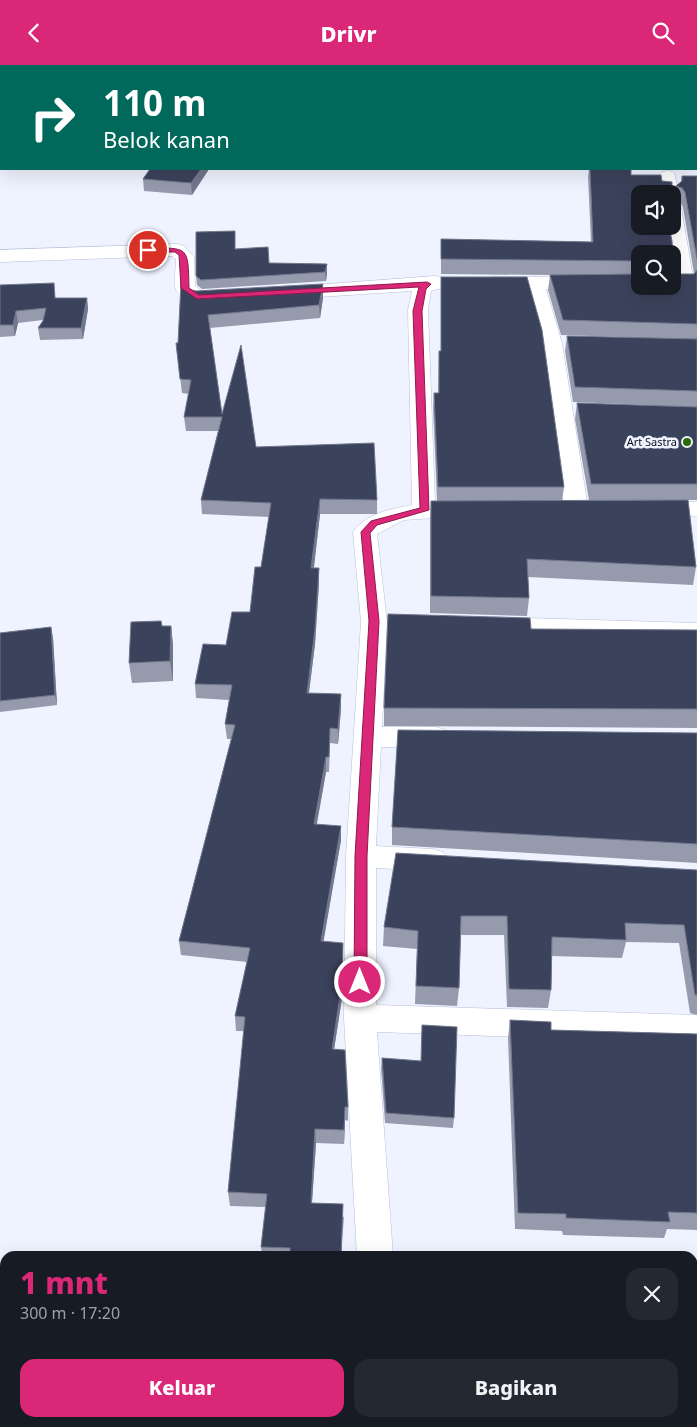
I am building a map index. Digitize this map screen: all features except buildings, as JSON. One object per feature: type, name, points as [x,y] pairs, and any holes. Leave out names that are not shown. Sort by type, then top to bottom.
[{"type":"street","points":[[668,176],[669,185]]},
{"type":"street","points":[[677,235],[685,283]]},
{"type":"street","points":[[0,256],[177,250],[185,257],[185,288],[190,293],[197,297],[239,295]]},
{"type":"street","points":[[268,294],[435,282],[631,283]]},
{"type":"street","points":[[535,283],[562,343],[571,410],[576,509]]},
{"type":"street","points":[[424,510],[418,311],[422,287],[427,284]]},
{"type":"street","points":[[375,1251],[360,1018],[361,856],[368,737],[384,622],[366,532],[374,523],[424,510],[490,509]]},
{"type":"street","points":[[547,509],[697,509]]},
{"type":"street","points":[[472,624],[697,631]]},
{"type":"street","points":[[368,737],[458,738]]},
{"type":"street","points":[[361,856],[460,862]]},
{"type":"street","points":[[360,1018],[697,1029]]},
{"type":"place","name":"Art Sastra","points":[[687,442]]},
{"type":"route","points":[[148,250],[166,249],[177,250],[182,253],[185,257],[185,288],[197,297],[427,284],[422,287],[418,311],[424,510],[374,523],[366,532],[374,621],[361,856],[360,982]]}]
